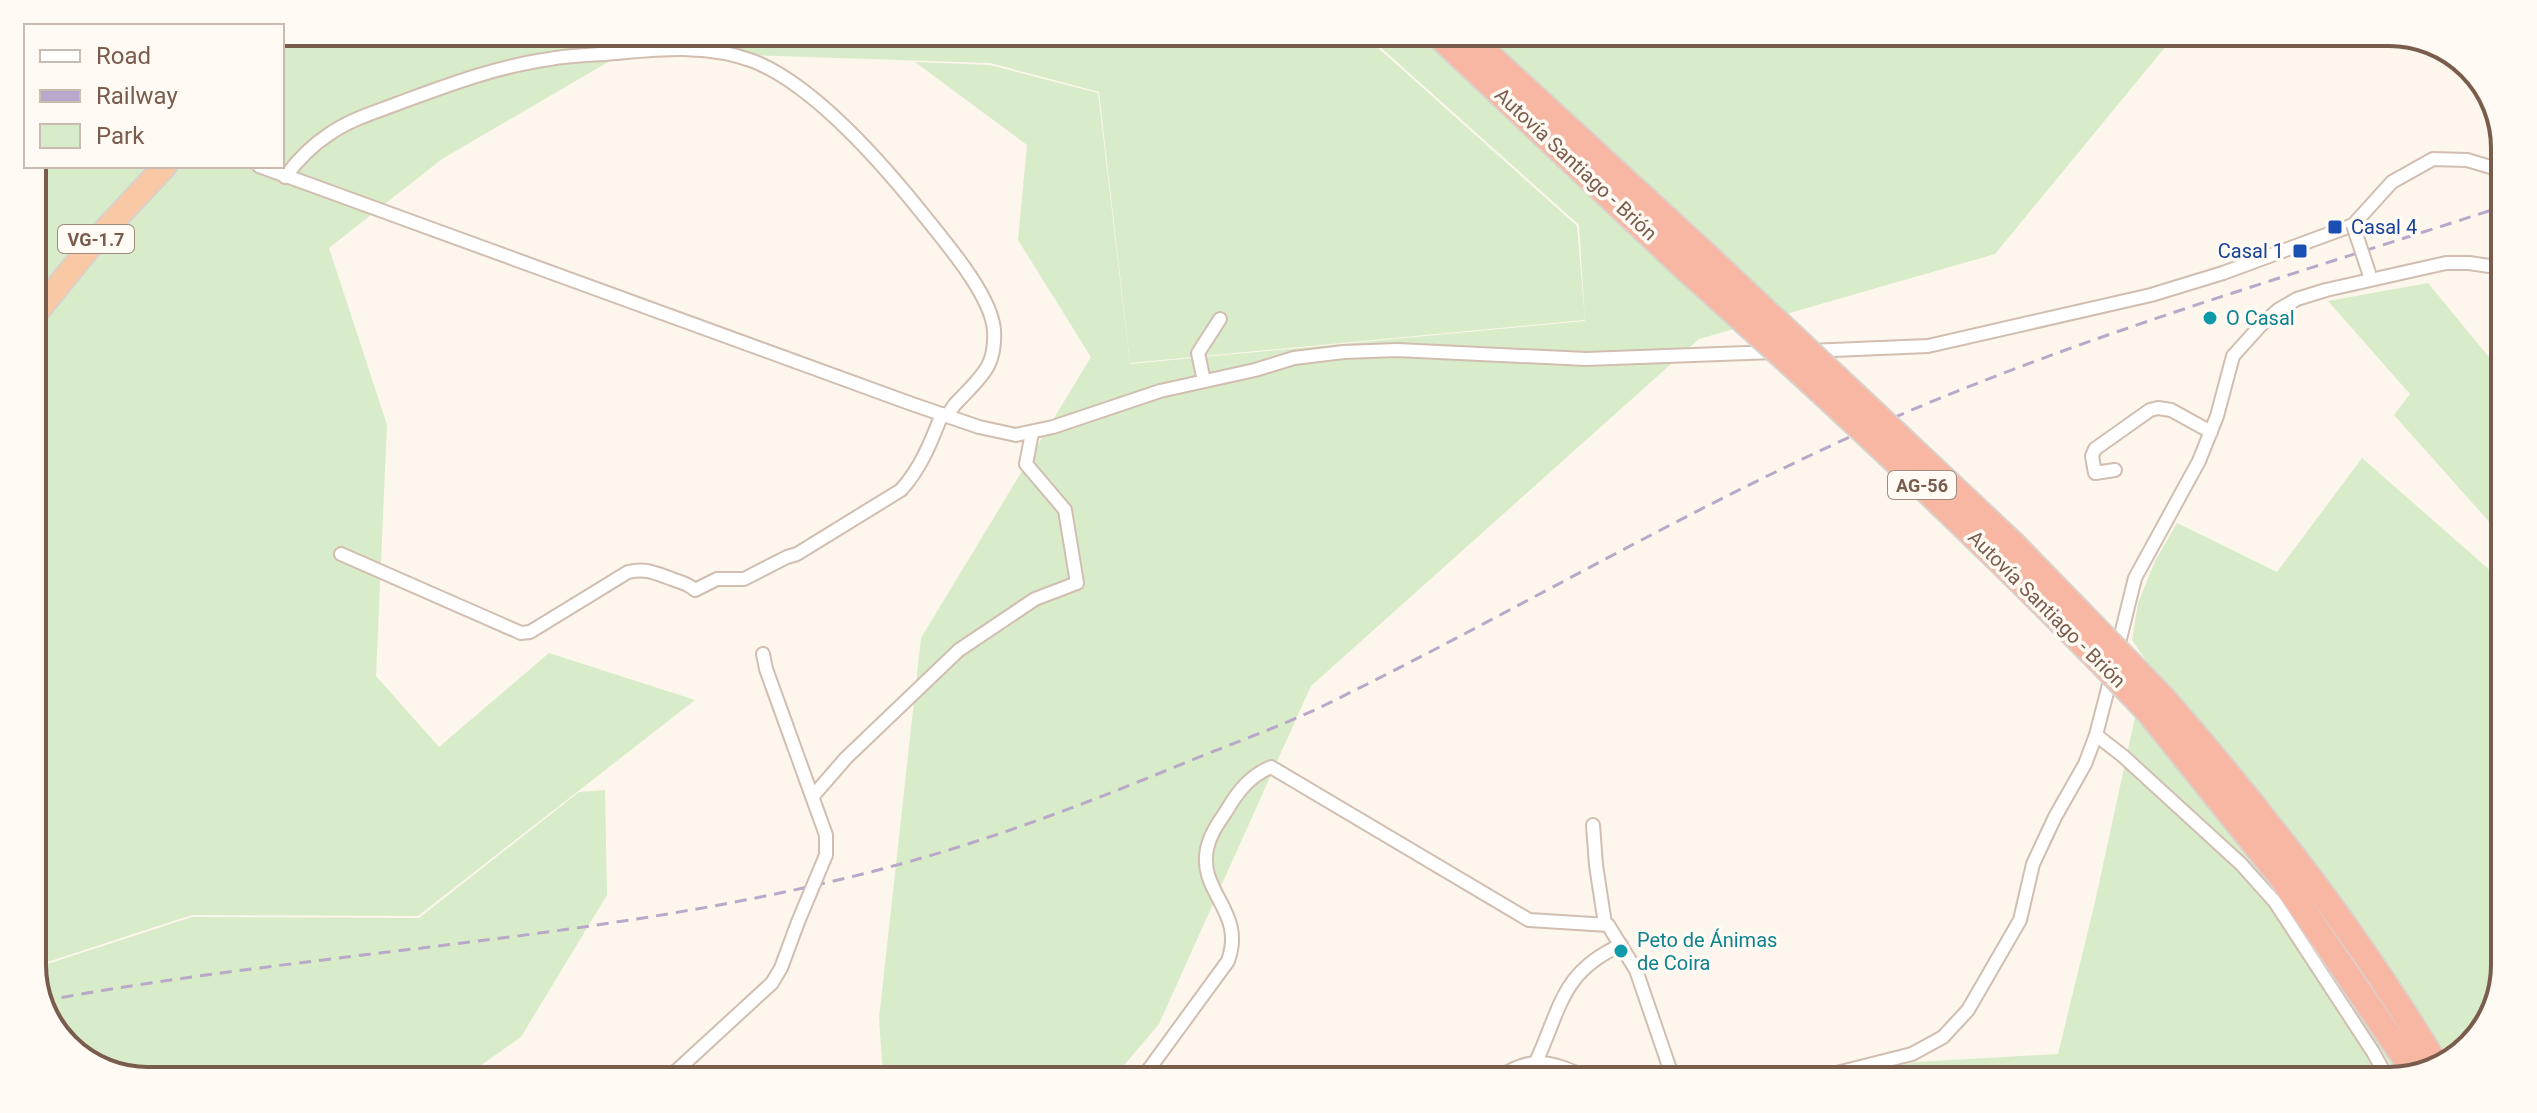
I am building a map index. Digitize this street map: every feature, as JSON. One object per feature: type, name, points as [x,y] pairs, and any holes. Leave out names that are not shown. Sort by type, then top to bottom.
[{"type":"highway","name":"Autovía Santiago - Brión","points":[[1450,46],[2014,545],[2155,704],[2234,780],[2298,862],[2432,1057]]},
{"type":"highway","name":"Autovía Santiago - Brión","points":[[1478,46],[1695,262]]},
{"type":"highway","name":"VG-1.7","points":[[46,301],[93,243],[163,168]]},
{"type":"highway","name":"Autovía Santiago - Brión","points":[[2155,704],[2280,876],[2409,1065]]},
{"type":"street","points":[[285,177],[300,158],[329,133],[371,114],[499,68],[550,58],[670,48],[721,50],[756,62],[796,87],[848,130],[892,176],[942,238],[988,306],[994,328],[987,370],[945,415],[925,456],[901,490],[797,554],[744,579],[717,579],[695,590],[684,581],[676,581],[644,568],[628,572],[530,632],[521,633],[341,554]]},
{"type":"street","points":[[264,168],[945,415],[1001,433],[1032,433],[1160,391],[1294,358],[1344,352],[1397,350],[1586,359],[1928,346],[2151,295],[2223,273],[2353,225],[2392,182],[2433,159],[2467,160],[2491,167]]},
{"type":"street","points":[[2353,225],[2371,277]]},
{"type":"street","points":[[1861,1067],[1912,1054],[1943,1037],[1968,1010],[2020,920],[2038,852],[2085,764],[2096,735],[2135,578],[2199,461],[2211,432],[2233,356],[2261,325],[2297,299],[2371,277],[2446,263],[2491,266]]},
{"type":"street","points":[[1204,381],[1198,353],[1220,319]]},
{"type":"street","points":[[2115,470],[2095,473],[2092,456],[2095,449],[2150,410],[2165,408],[2211,432]]},
{"type":"street","points":[[813,796],[846,758],[959,650],[1035,599],[1077,583],[1065,510],[1026,464],[1032,433]]},
{"type":"street","points":[[681,1067],[772,983],[781,968],[826,855],[826,835],[763,654]]},
{"type":"street","points":[[2096,735],[2241,864],[2275,902],[2381,1067]]},
{"type":"street","points":[[1151,1067],[1228,961],[1234,941],[1233,929],[1207,872],[1207,847],[1212,834],[1245,784],[1271,767],[1529,920],[1605,924],[1610,927],[1636,970],[1669,1067]]},
{"type":"street","points":[[1593,825],[1605,924]]},
{"type":"street","points":[[1536,1062],[1560,1000],[1575,977],[1597,958],[1621,945]]},
{"type":"street","points":[[1518,1067],[1536,1062],[1563,1067]]},
{"type":"green space","points":[[284,46],[1376,46],[1577,226],[1585,320],[1130,363],[1099,92],[990,63],[627,51],[442,159],[329,248],[387,425],[376,676],[439,747],[549,653],[695,700],[418,916],[192,915],[46,962],[46,168],[284,168]]},
{"type":"green space","points":[[1379,46],[2166,46],[1995,254],[1699,339],[1311,686],[1159,1024],[1123,1067],[882,1067],[879,1018],[921,638],[1091,357],[1018,240],[1027,145],[915,62],[990,65],[1098,93],[1130,364],[1585,321],[1579,225]]},
{"type":"green space","points":[[2428,283],[2491,360],[2491,524],[2394,415],[2410,394],[2328,301]]},
{"type":"green space","points":[[2362,458],[2491,571],[2491,965],[2483,1004],[2466,1032],[2434,1056],[2415,1064],[2389,1067],[1894,1067],[1915,1062],[2058,1054],[2095,902],[2147,662],[2132,640],[2138,603],[2155,561],[2177,523],[2277,572]]},
{"type":"green space","points":[[605,790],[607,895],[521,1037],[478,1067],[128,1065],[109,1059],[81,1042],[63,1022],[51,998],[46,964],[192,917],[419,918],[579,792]]},
{"type":"railway","points":[[52,999],[275,966],[626,921],[742,901],[857,875],[971,843],[1082,804],[1309,713],[1717,501],[1930,402],[2174,312],[2491,210]]},
{"type":"place","name":"Casal 4","points":[[2335,227]]},
{"type":"place","name":"Casal 1","points":[[2300,251]]},
{"type":"place","name":"O Casal","points":[[2210,318]]},
{"type":"place","name":"Peto de Ánimas de Coira","points":[[1621,951]]}]
